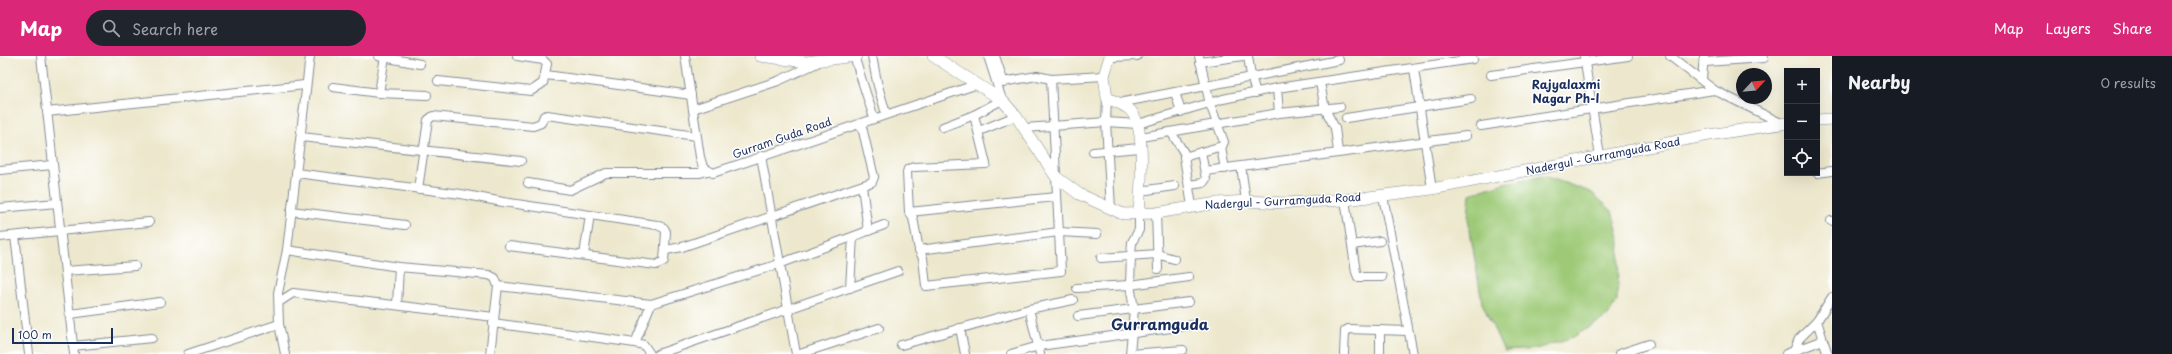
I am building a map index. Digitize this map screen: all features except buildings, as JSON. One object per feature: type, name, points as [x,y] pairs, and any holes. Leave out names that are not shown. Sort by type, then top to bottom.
[{"type":"main road","points":[[760,56],[806,62],[855,56]]},
{"type":"main road","name":"Nadergul - Gurramguda Road","points":[[933,56],[975,85],[1002,100],[1025,128],[1056,177],[1079,194],[1123,214],[1156,214],[1192,206],[1246,201],[1284,203],[1345,200],[1383,196],[1432,189],[1600,156],[1784,123]]},
{"type":"main road","points":[[1110,57],[1104,76],[1107,98],[1130,110],[1138,124],[1141,143],[1139,214]]},
{"type":"main road","points":[[1820,120],[1832,119]]},
{"type":"street","points":[[41,56],[52,165],[74,350],[152,338]]},
{"type":"street","points":[[285,354],[279,324],[278,293],[287,250],[301,137],[305,85],[310,56]]},
{"type":"street","points":[[379,93],[383,56],[420,64]]},
{"type":"street","points":[[438,81],[526,92],[532,91],[540,86],[546,75],[548,66],[545,62],[517,56]]},
{"type":"street","points":[[685,56],[700,157],[707,171]]},
{"type":"street","points":[[855,56],[874,118]]},
{"type":"street","points":[[872,56],[877,82],[886,114]]},
{"type":"street","points":[[943,127],[974,115],[1002,100],[1001,83],[992,58],[1005,56]]},
{"type":"street","points":[[1110,57],[1137,56]]},
{"type":"street","points":[[1225,169],[1222,146],[1224,142],[1210,104],[1200,59],[1243,56]]},
{"type":"street","points":[[1248,56],[1250,76],[1256,93]]},
{"type":"street","points":[[1491,75],[1584,58],[1627,56]]},
{"type":"street","points":[[1670,56],[1702,79],[1714,90],[1784,123]]},
{"type":"street","points":[[1584,58],[1600,156]]},
{"type":"street","points":[[1702,79],[1705,59],[1764,58]]},
{"type":"street","points":[[693,109],[778,81],[825,59]]},
{"type":"street","points":[[1025,128],[1106,122],[1138,124],[1210,104],[1277,88],[1414,69],[1448,60],[1473,59]]},
{"type":"street","points":[[1119,103],[1250,76],[1339,60]]},
{"type":"street","points":[[1414,69],[1432,189]]},
{"type":"street","points":[[546,75],[691,95]]},
{"type":"street","points":[[1001,83],[1037,76],[1050,79],[1104,76]]},
{"type":"street","points":[[974,115],[986,164],[914,167],[908,169],[906,181],[909,212],[913,218],[919,250],[926,270],[926,286],[1061,271],[1056,197],[1054,126],[1050,79]]},
{"type":"street","points":[[1320,83],[1325,109],[1335,128],[1338,152]]},
{"type":"street","points":[[47,112],[305,85]]},
{"type":"street","name":"Gurram Guda Road","points":[[528,183],[570,190],[606,173],[700,173],[707,171],[713,173],[975,85]]},
{"type":"street","points":[[334,87],[379,93],[427,95]]},
{"type":"street","points":[[1277,88],[1279,113]]},
{"type":"street","points":[[1481,126],[1714,90]]},
{"type":"street","points":[[1175,92],[1181,112]]},
{"type":"street","points":[[1107,98],[1106,122],[1112,209]]},
{"type":"street","points":[[1346,118],[1471,99]]},
{"type":"street","points":[[1093,152],[1141,143],[1171,132],[1279,113],[1340,107]]},
{"type":"street","points":[[418,189],[428,120],[437,115],[533,126],[538,125],[547,115],[696,136]]},
{"type":"street","points":[[979,131],[1016,116]]},
{"type":"street","points":[[666,250],[682,247],[872,182],[874,177],[861,123]]},
{"type":"street","points":[[1171,132],[1186,156],[1184,160],[1192,206]]},
{"type":"street","points":[[1206,171],[1338,152],[1466,136]]},
{"type":"street","points":[[301,137],[521,161]]},
{"type":"street","points":[[1186,156],[1222,146]]},
{"type":"street","points":[[1189,185],[1203,183],[1206,179],[1206,171],[1201,152]]},
{"type":"street","points":[[761,156],[796,354]]},
{"type":"street","points":[[0,170],[52,165]]},
{"type":"street","points":[[1241,166],[1246,201]]},
{"type":"street","points":[[1820,173],[1832,171]]},
{"type":"street","points":[[296,173],[462,194],[503,202],[661,226],[666,232],[666,250],[664,261],[656,265],[509,246]]},
{"type":"street","points":[[862,186],[868,231]]},
{"type":"street","points":[[1140,191],[1175,186]]},
{"type":"street","points":[[1383,196],[1413,354]]},
{"type":"street","points":[[909,212],[1056,197]]},
{"type":"street","points":[[1345,200],[1354,267],[1358,277],[1382,277]]},
{"type":"street","points":[[0,208],[57,203]]},
{"type":"street","points":[[291,211],[405,225]]},
{"type":"street","points":[[1139,214],[1139,230],[1132,242],[1131,256],[1130,284],[1134,309],[1130,354],[1182,350]]},
{"type":"street","points":[[1156,214],[1158,268]]},
{"type":"street","points":[[584,256],[590,215]]},
{"type":"street","points":[[0,237],[149,222]]},
{"type":"street","points":[[498,286],[651,304],[779,264],[884,225]]},
{"type":"street","points":[[919,250],[1059,232],[1097,234]]},
{"type":"street","points":[[15,236],[29,354]]},
{"type":"street","points":[[850,288],[853,237]]},
{"type":"street","points":[[1352,245],[1380,241]]},
{"type":"street","points":[[287,250],[399,267],[489,275],[495,278],[498,286],[490,354]]},
{"type":"street","points":[[1100,258],[1157,254],[1174,259]]},
{"type":"street","points":[[65,271],[135,266]]},
{"type":"street","points":[[397,305],[399,267]]},
{"type":"street","points":[[658,354],[705,336],[788,310],[898,271]]},
{"type":"street","points":[[1077,288],[1189,277]]},
{"type":"street","points":[[278,302],[293,293],[397,305],[635,343],[644,345],[650,354]]},
{"type":"street","points":[[1790,352],[1799,339],[1817,321],[1832,297]]},
{"type":"street","points":[[901,345],[1029,309],[1073,300]]},
{"type":"street","points":[[70,314],[160,302]]},
{"type":"street","points":[[1078,316],[1189,302]]},
{"type":"street","points":[[635,343],[651,304]]},
{"type":"street","points":[[1029,309],[1040,350]]},
{"type":"street","points":[[1817,321],[1828,354]]},
{"type":"street","points":[[188,354],[279,324]]},
{"type":"street","points":[[1011,354],[1133,333],[1193,325]]},
{"type":"street","points":[[800,354],[879,328]]},
{"type":"street","points":[[960,328],[965,354]]},
{"type":"street","points":[[1344,354],[1344,331],[1348,329],[1408,331]]},
{"type":"street","points":[[1380,330],[1380,354]]},
{"type":"street","points":[[1790,352],[1823,340]]},
{"type":"street","points":[[1619,354],[1649,344]]},
{"type":"green space","points":[[1544,176],[1591,192],[1612,211],[1620,241],[1617,301],[1608,316],[1573,337],[1536,349],[1504,351],[1482,303],[1468,218],[1470,194],[1504,183]]},
{"type":"district","name":"Rajyalaxmi Nagar Ph-I","points":[[1566,92]]},
{"type":"district","name":"Gurramguda","points":[[1160,325]]}]
